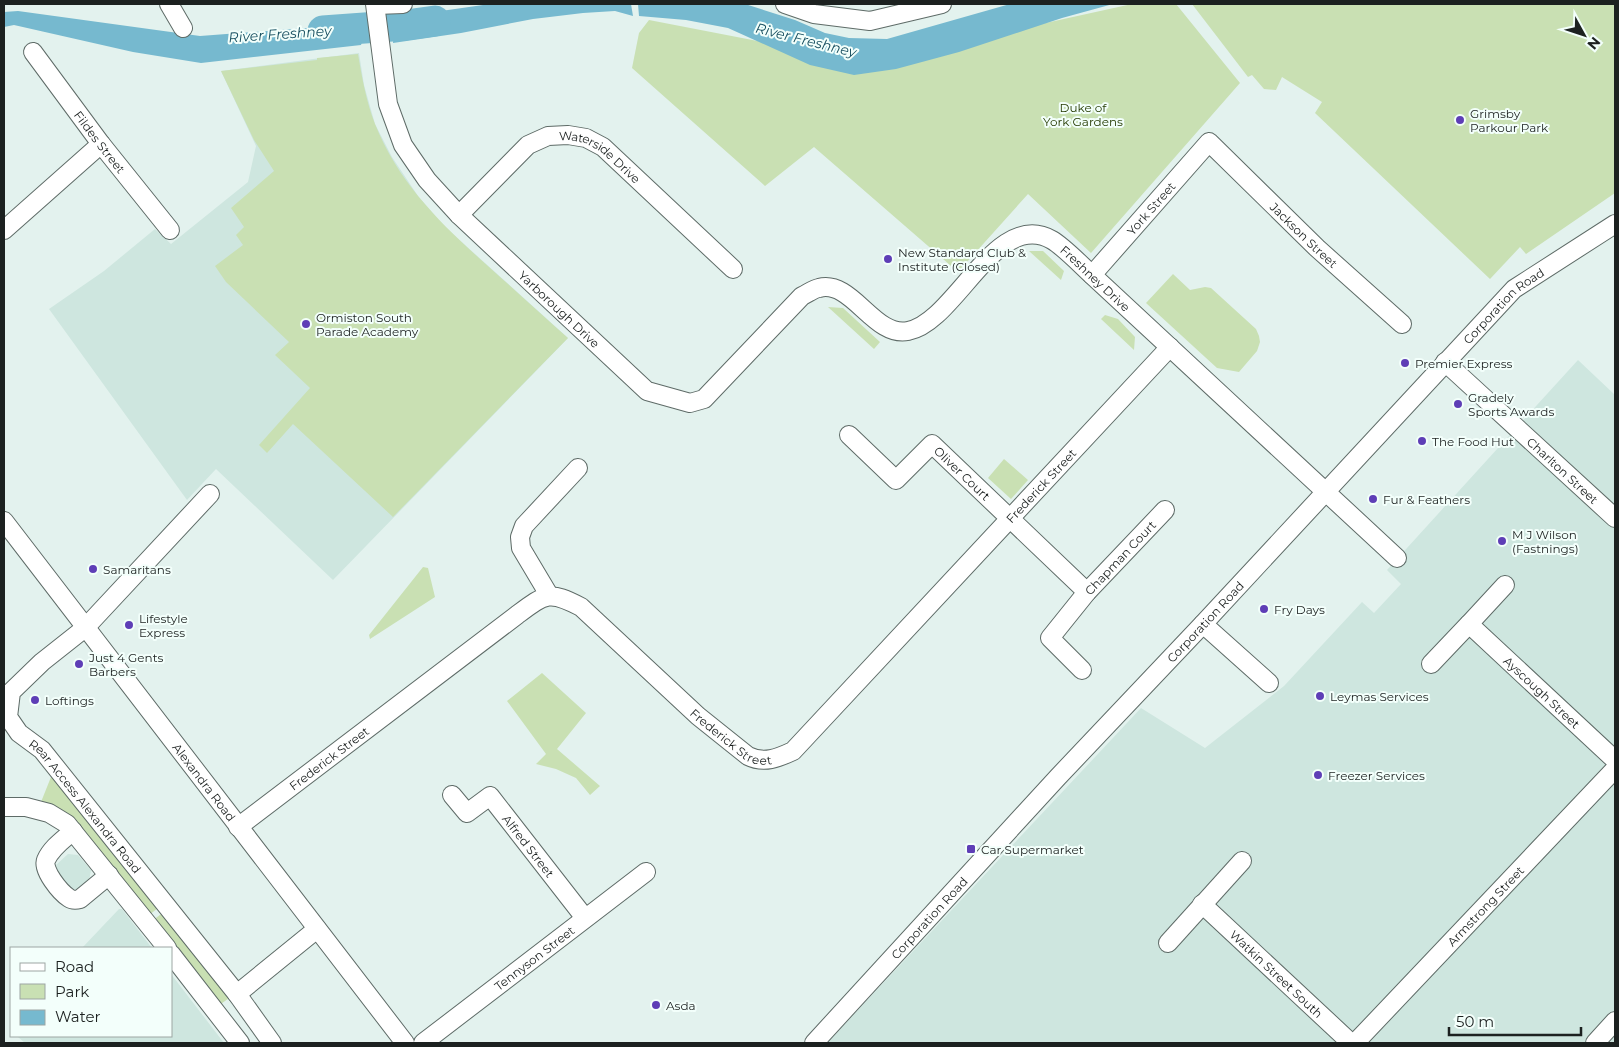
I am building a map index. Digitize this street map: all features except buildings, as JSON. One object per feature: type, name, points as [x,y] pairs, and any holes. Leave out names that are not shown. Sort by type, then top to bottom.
[{"type":"street","points":[[169,4],[183,28]]},
{"type":"street","points":[[376,4],[403,4]]},
{"type":"street","name":"Yarborough Drive","points":[[376,4],[388,104],[402,145],[427,180],[459,215],[647,391],[690,403],[704,399],[802,296],[820,288],[832,288],[849,296]]},
{"type":"street","points":[[786,4],[870,21],[942,4]]},
{"type":"street","name":"Fildes Street","points":[[33,52],[101,144],[170,230]]},
{"type":"street","name":"Waterside Drive","points":[[459,215],[528,145],[548,136],[568,135],[586,138],[603,147],[733,269]]},
{"type":"street","name":"York Street","points":[[1092,275],[1209,142]]},
{"type":"street","name":"Jackson Street","points":[[1209,142],[1317,248],[1402,324]]},
{"type":"street","points":[[4,230],[101,144]]},
{"type":"street","name":"Corporation Road","points":[[814,1043],[1058,777],[1514,289],[1615,224]]},
{"type":"street","name":"Freshney Drive","points":[[849,296],[879,323],[891,330],[907,332],[923,326],[940,312],[987,258],[1003,245],[1033,233],[1052,240],[1326,492]]},
{"type":"street","name":"Frederick Street","points":[[238,827],[537,600],[549,595],[565,599],[581,607],[698,716],[723,738],[748,756],[757,761],[775,760],[793,751],[1170,347]]},
{"type":"street","name":"Charlton Street","points":[[1445,362],[1615,518]]},
{"type":"street","name":"Oliver Court","points":[[849,435],[896,480],[932,444],[1010,519]]},
{"type":"street","points":[[549,595],[521,548],[520,537],[524,526],[578,468]]},
{"type":"street","points":[[1326,492],[1397,558]]},
{"type":"street","name":"Rear Access Alexandra Road","points":[[210,494],[85,628],[42,662],[11,692],[8,717],[19,733],[42,750],[237,994],[272,1043]]},
{"type":"street","name":"Chapman Court","points":[[1010,519],[1087,592],[1165,510]]},
{"type":"street","name":"Alexandra Road","points":[[4,521],[405,1043]]},
{"type":"street","points":[[1431,664],[1505,585]]},
{"type":"street","points":[[1082,670],[1050,638],[1087,592]]},
{"type":"street","points":[[1203,624],[1269,683]]},
{"type":"street","name":"Ayscough Street","points":[[1469,624],[1615,760]]},
{"type":"street","name":"Armstrong Street","points":[[1353,1043],[1615,769]]},
{"type":"street","name":"Alfred Street","points":[[452,795],[468,813],[490,796],[585,918]]},
{"type":"street","points":[[4,807],[26,807],[49,813],[67,824],[166,947]]},
{"type":"street","points":[[72,831],[47,858],[45,866],[47,873],[68,897],[74,900],[80,899],[109,875]]},
{"type":"street","points":[[1168,943],[1242,861]]},
{"type":"street","name":"Tennyson Street","points":[[423,1043],[646,872]]},
{"type":"street","name":"Watkin Street South","points":[[1202,904],[1353,1043]]},
{"type":"street","points":[[237,994],[317,929]]},
{"type":"street","points":[[172,955],[240,1043]]},
{"type":"street","points":[[1595,1043],[1615,1022]]},
{"type":"shaded area","name":"Ormiston South Parade Academy","points":[[359,53],[364,85],[375,124],[392,157],[418,196],[444,226],[568,338],[333,580],[216,469],[187,500],[49,309],[104,271],[155,229],[171,244],[248,182],[256,146],[221,71]]},
{"type":"shaded area","points":[[1578,360],[1615,395],[1615,1043],[827,1043],[1141,708],[1205,748],[1284,686],[1362,602],[1374,613],[1401,584],[1387,570]]},
{"type":"shaded area","points":[[68,854],[78,855],[91,870],[89,881],[79,890],[69,889],[57,873],[56,865]]},
{"type":"shaded area","points":[[119,909],[122,909],[151,947],[83,947]]},
{"type":"shaded area","points":[[172,975],[224,1043],[25,1043],[18,1037],[172,1037]]},
{"type":"green space","name":"Duke of York Gardens","points":[[1132,4],[1176,4],[1240,83],[1091,253],[1028,194],[958,272],[814,147],[765,186],[632,68],[639,33],[649,20],[867,62]]},
{"type":"green space","points":[[1192,4],[1615,4],[1615,193],[1526,254],[1520,247],[1490,279],[1315,113],[1322,102],[1282,77],[1276,90],[1264,89],[1252,75],[1248,77]]},
{"type":"green space","name":"Ormiston South Parade Academy","points":[[358,54],[367,98],[375,124],[396,166],[409,185],[455,235],[568,338],[393,517],[293,424],[267,453],[259,445],[310,388],[275,355],[289,342],[226,282],[215,266],[243,245],[236,235],[244,227],[231,208],[274,171],[254,140],[221,71]]},
{"type":"green space","points":[[1029,251],[1043,251],[1064,271],[1061,280]]},
{"type":"green space","points":[[1173,274],[1190,290],[1205,287],[1211,288],[1256,329],[1260,342],[1257,351],[1239,372],[1217,368],[1146,303]]},
{"type":"green space","points":[[828,307],[843,308],[880,342],[874,349]]},
{"type":"green space","points":[[1105,315],[1118,319],[1135,337],[1134,350],[1101,319]]},
{"type":"green space","points":[[1004,459],[1028,480],[1011,499],[988,478]]},
{"type":"green space","points":[[423,567],[428,568],[435,597],[370,639],[369,635]]},
{"type":"green space","points":[[542,673],[586,713],[557,749],[600,786],[590,795],[576,778],[556,769],[536,764],[546,754],[507,701]]},
{"type":"green space","points":[[53,772],[162,905],[149,915],[67,813],[41,802]]},
{"type":"green space","points":[[165,911],[232,996],[218,1006],[152,921]]},
{"type":"water","points":[[490,4],[631,4],[633,16],[615,11],[583,13],[533,19],[461,33],[393,43],[394,26],[392,18]]},
{"type":"water","points":[[638,4],[745,4],[795,20],[825,33],[849,38],[887,39],[1010,4],[1113,4],[1062,18],[959,52],[896,69],[854,75],[810,65],[728,28],[686,20],[639,16]]},
{"type":"water","points":[[18,11],[200,36],[321,27],[362,20],[367,28],[361,45],[201,63],[133,52],[14,25],[4,27],[4,12]]},
{"type":"waterway","name":"River Freshney","points":[[323,31],[435,21]]},
{"type":"place","name":"Grimsby Parkour Park","points":[[1460,120]]},
{"type":"place","name":"New Standard Club & Institute (Closed)","points":[[888,259]]},
{"type":"place","name":"Ormiston South Parade Academy","points":[[306,324]]},
{"type":"place","name":"Premier Express","points":[[1405,363]]},
{"type":"place","name":"Gradely Sports Awards","points":[[1458,404]]},
{"type":"place","name":"The Food Hut","points":[[1422,441]]},
{"type":"place","name":"Fur & Feathers","points":[[1373,499]]},
{"type":"place","name":"M J Wilson (Fastnings)","points":[[1502,541]]},
{"type":"place","name":"Samaritans","points":[[93,569]]},
{"type":"place","name":"Fry Days","points":[[1264,609]]},
{"type":"place","name":"Lifestyle Express","points":[[129,625]]},
{"type":"place","name":"Just 4 Gents Barbers","points":[[79,664]]},
{"type":"place","name":"Leymas Services","points":[[1320,696]]},
{"type":"place","name":"Loftings","points":[[35,700]]},
{"type":"place","name":"Freezer Services","points":[[1318,775]]},
{"type":"place","name":"Car Supermarket","points":[[971,849]]},
{"type":"place","name":"Asda","points":[[656,1005]]}]
